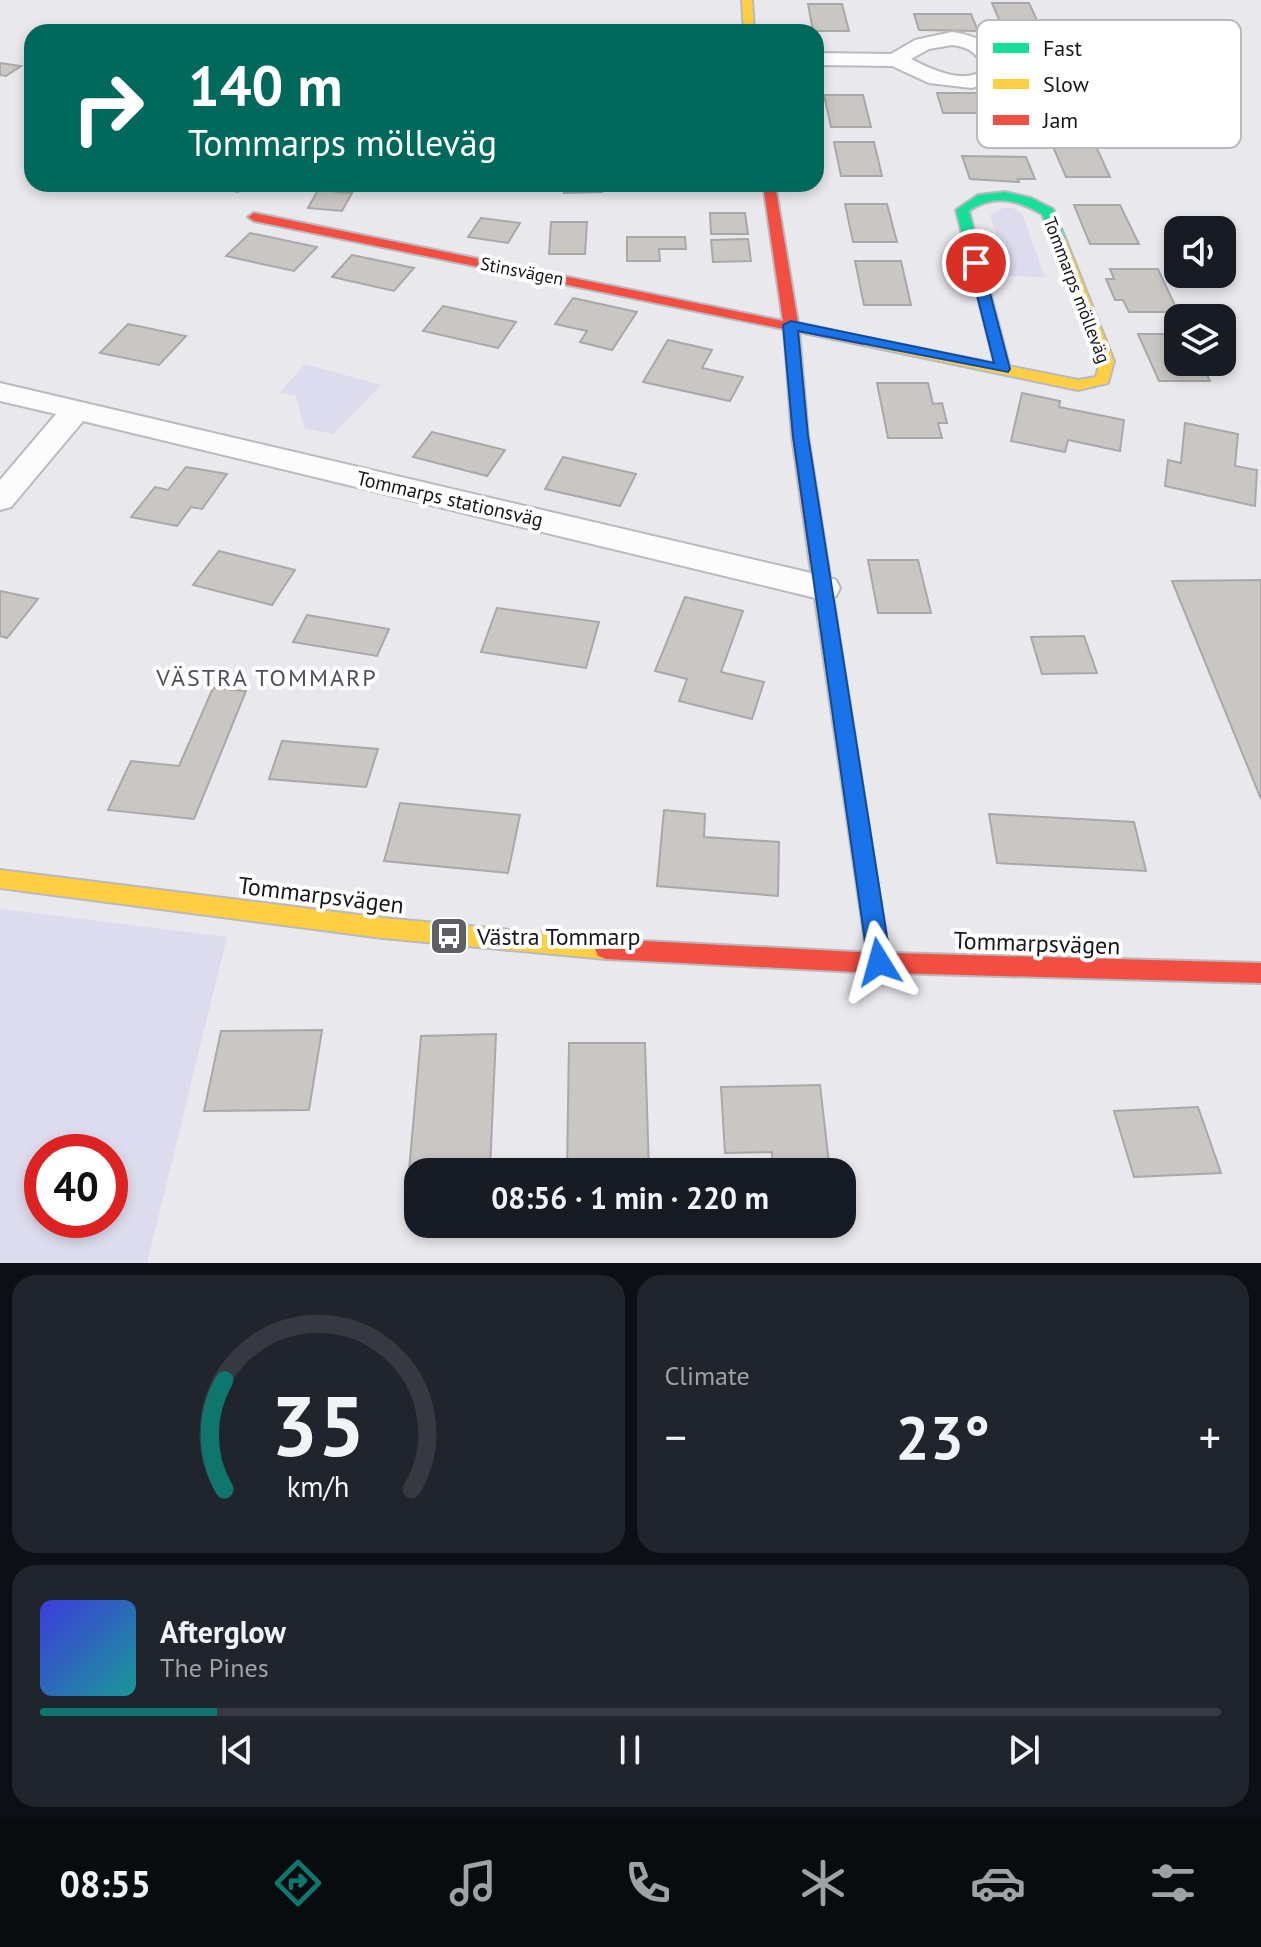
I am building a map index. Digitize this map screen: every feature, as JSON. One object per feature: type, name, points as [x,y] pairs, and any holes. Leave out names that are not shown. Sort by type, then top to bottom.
[{"type":"street","points":[[747,0],[748,24]]},
{"type":"street","points":[[824,59],[896,60]]},
{"type":"street","points":[[770,192],[791,325],[800,436],[879,962]]},
{"type":"street","name":"Tommarps mölleväg","points":[[791,325],[1078,385],[1103,380],[1107,361],[1048,212],[1018,196],[1000,195],[969,202],[962,210],[1003,369]]},
{"type":"street","name":"Stinsvägen","points":[[254,217],[791,325]]},
{"type":"street","name":"Tommarps stationsväg","points":[[0,392],[824,588]]},
{"type":"street","points":[[0,500],[76,410]]},
{"type":"street","name":"Tommarpsvägen","points":[[0,879],[449,936],[613,950],[879,962],[1261,973]]},
{"type":"shaded area","points":[[1003,208],[1013,208],[1022,214],[1045,277],[1010,276],[990,215]]},
{"type":"shaded area","points":[[305,364],[381,385],[333,434],[304,428],[296,396],[279,393]]},
{"type":"shaded area","points":[[0,909],[227,937],[147,1263],[0,1263]]},
{"type":"building","points":[[992,3],[1029,3],[1037,20],[999,20]]},
{"type":"building","points":[[808,4],[842,4],[849,31],[824,31],[824,24],[812,24]]},
{"type":"building","points":[[914,14],[971,14],[977,29],[977,31],[919,30]]},
{"type":"building","points":[[0,63],[21,66],[6,76],[0,75]]},
{"type":"building","points":[[937,93],[977,93],[977,113],[943,113]]},
{"type":"building","points":[[824,95],[863,95],[871,127],[831,127]]},
{"type":"building","points":[[834,142],[874,142],[882,176],[841,176]]},
{"type":"building","points":[[1054,148],[1097,148],[1110,177],[1066,177]]},
{"type":"building","points":[[962,156],[1026,157],[1035,179],[1018,179],[1019,182],[970,179]]},
{"type":"building","points":[[317,192],[352,193],[342,211],[308,208]]},
{"type":"building","points":[[845,204],[887,204],[897,242],[853,242]]},
{"type":"building","points":[[1074,205],[1120,205],[1139,244],[1090,244]]},
{"type":"building","points":[[710,213],[745,213],[748,234],[711,234]]},
{"type":"building","points":[[481,218],[520,223],[508,243],[468,237]]},
{"type":"building","points":[[551,222],[587,222],[585,254],[549,254]]},
{"type":"building","points":[[250,233],[317,247],[294,271],[226,256]]},
{"type":"building","points":[[627,237],[685,237],[686,249],[659,249],[660,261],[627,261]]},
{"type":"building","points":[[748,239],[751,261],[713,262],[711,240]]},
{"type":"building","points":[[352,255],[414,268],[394,291],[332,277]]},
{"type":"building","points":[[855,261],[901,261],[911,305],[864,305]]},
{"type":"building","points":[[1110,269],[1158,269],[1164,288],[1174,304],[1164,304],[1164,312],[1129,312],[1123,300],[1115,300],[1106,279],[1114,279]]},
{"type":"building","points":[[573,298],[637,312],[612,350],[580,342],[587,331],[555,324]]},
{"type":"building","points":[[443,306],[516,322],[498,348],[423,331]]},
{"type":"building","points":[[128,324],[186,336],[159,365],[100,353]]},
{"type":"building","points":[[1138,334],[1164,334],[1164,376],[1208,376],[1210,381],[1159,381]]},
{"type":"building","points":[[668,340],[712,350],[702,368],[743,377],[730,401],[643,382]]},
{"type":"building","points":[[877,383],[928,383],[933,404],[942,403],[947,423],[938,423],[942,438],[888,438]]},
{"type":"building","points":[[1022,393],[1060,401],[1059,407],[1124,420],[1120,451],[1068,440],[1065,452],[1011,441]]},
{"type":"building","points":[[1185,423],[1238,434],[1235,466],[1257,470],[1255,506],[1165,486],[1168,460],[1181,463]]},
{"type":"building","points":[[432,432],[505,450],[487,476],[413,457]]},
{"type":"building","points":[[563,457],[636,474],[620,506],[545,489]]},
{"type":"building","points":[[186,467],[227,474],[202,509],[191,507],[177,526],[131,517],[155,487],[168,490]]},
{"type":"building","points":[[219,551],[295,570],[272,605],[193,585]]},
{"type":"building","points":[[868,560],[918,560],[931,613],[878,613]]},
{"type":"building","points":[[1261,580],[1261,799],[1172,581]]},
{"type":"building","points":[[0,591],[38,599],[7,638],[0,636]]},
{"type":"building","points":[[685,597],[743,611],[721,672],[764,682],[752,719],[679,701],[687,679],[655,671]]},
{"type":"building","points":[[497,608],[599,622],[586,668],[481,652]]},
{"type":"building","points":[[307,615],[389,629],[377,656],[293,642]]},
{"type":"building","points":[[1084,636],[1097,673],[1042,674],[1031,637]]},
{"type":"building","points":[[213,688],[246,691],[194,819],[108,810],[131,761],[179,766]]},
{"type":"building","points":[[282,741],[378,749],[366,787],[269,779]]},
{"type":"building","points":[[400,803],[520,815],[508,873],[384,861]]},
{"type":"building","points":[[664,810],[705,814],[704,837],[779,842],[778,896],[657,886]]},
{"type":"building","points":[[989,814],[1134,822],[1146,871],[997,863]]},
{"type":"building","points":[[322,1030],[309,1110],[204,1111],[221,1031]]},
{"type":"building","points":[[496,1034],[490,1158],[410,1158],[421,1036]]},
{"type":"building","points":[[569,1043],[645,1043],[649,1158],[567,1158]]},
{"type":"building","points":[[820,1085],[828,1158],[772,1158],[772,1152],[725,1153],[721,1087]]},
{"type":"building","points":[[1198,1107],[1221,1173],[1134,1177],[1114,1111]]},
{"type":"traffic: fast","points":[[1003,369],[962,210],[972,202],[994,196],[1027,201],[1048,212],[1058,238]]},
{"type":"traffic: slow","points":[[747,0],[748,24]]},
{"type":"traffic: slow","points":[[863,341],[1078,385],[1103,380],[1107,361],[1058,238]]},
{"type":"traffic: slow","points":[[819,564],[879,962]]},
{"type":"traffic: slow","points":[[0,879],[383,928],[606,949]]},
{"type":"traffic: jam","points":[[770,192],[791,325],[800,436],[819,564]]},
{"type":"traffic: jam","points":[[254,217],[863,341]]},
{"type":"traffic: jam","points":[[606,949],[856,962],[1261,973]]},
{"type":"place","name":"Västra Tommarp","points":[[449,936]]},
{"type":"district","name":"VÄSTRA TOMMARP","points":[[267,677]]},
{"type":"route","points":[[879,962],[800,436],[791,325],[1003,369],[976,263]]}]
